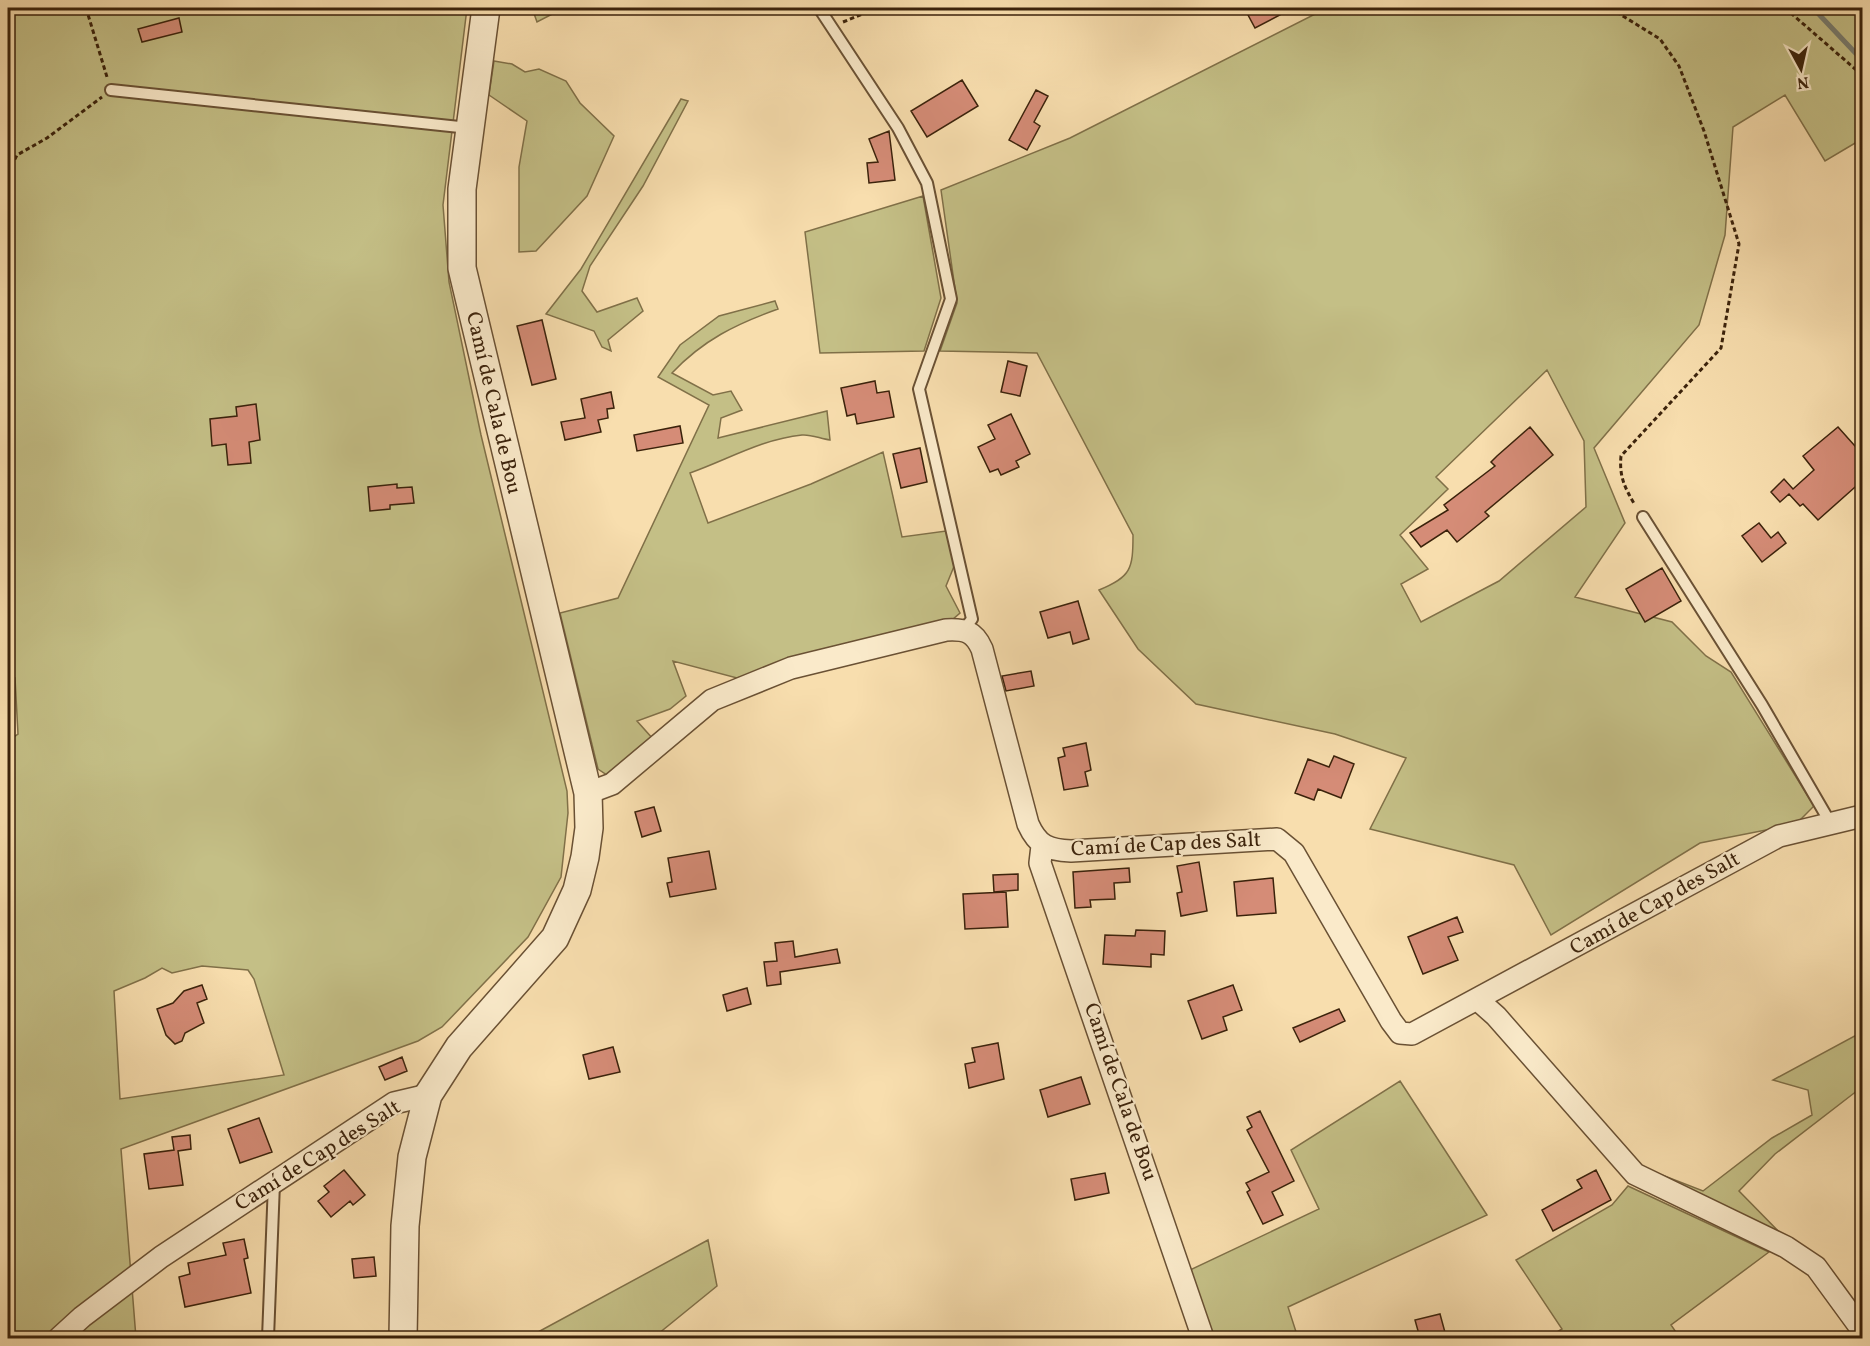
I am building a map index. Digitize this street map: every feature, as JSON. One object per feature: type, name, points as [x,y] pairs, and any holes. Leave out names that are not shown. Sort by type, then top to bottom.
[{"type":"street","name":"Camí de Cala de Bou","points":[[486,8],[462,189],[460,230],[462,268],[588,793]]},
{"type":"street","points":[[588,793],[612,784],[712,700],[791,668],[946,630],[964,629]]},
{"type":"street","name":"Camí de Cap des Salt","points":[[964,629],[976,636],[981,649],[1028,824],[1035,839],[1042,846],[1071,851],[1277,839],[1294,853],[1390,1021],[1400,1033],[1412,1034],[1425,1029],[1779,836],[1863,816]]},
{"type":"street","name":"Camí de Cap des Salt","points":[[60,1338],[82,1317],[161,1257],[274,1182],[394,1103],[428,1095],[459,1047],[555,938],[577,890],[585,857],[589,828],[588,793]]},
{"type":"street","name":"Camí de Cala de Bou","points":[[1042,846],[1040,864],[1203,1338]]},
{"type":"street","points":[[1478,1000],[1496,1016],[1635,1174],[1786,1246],[1816,1267],[1863,1330]]},
{"type":"street","points":[[403,1338],[405,1226],[412,1157],[428,1095]]},
{"type":"lane","points":[[819,8],[898,128],[927,183],[951,299],[919,389],[972,619],[964,629]]},
{"type":"lane","points":[[111,90],[470,128]]},
{"type":"lane","points":[[1643,517],[1762,705],[1831,824]]},
{"type":"lane","points":[[268,1338],[274,1182]]},
{"type":"path","points":[[8,173],[17,155],[47,138],[111,90],[86,8]]},
{"type":"path","points":[[829,23],[845,21],[877,8]]},
{"type":"path","points":[[1610,8],[1660,39],[1679,66],[1704,131],[1739,244],[1721,348],[1621,456],[1619,472],[1623,485],[1643,517]]},
{"type":"path","points":[[1785,8],[1863,75]]},
{"type":"shaded area","points":[[8,8],[467,8],[443,205],[449,282],[481,435],[567,791],[568,813],[561,877],[528,937],[442,1027],[418,1041],[121,1149],[136,1338],[8,1338],[8,741],[18,734],[15,678],[8,677]],"holes":[[[202,966],[248,970],[254,979],[284,1075],[120,1099],[114,991],[162,968],[172,973]]]},
{"type":"shaded area","points":[[532,8],[564,8],[537,22]]},
{"type":"shaded area","points":[[1327,8],[1862,8],[1862,139],[1825,161],[1785,95],[1733,127],[1725,235],[1699,325],[1594,448],[1625,523],[1575,597],[1672,622],[1706,656],[1731,672],[1814,806],[1796,824],[1700,843],[1551,935],[1514,865],[1370,829],[1406,758],[1335,734],[1196,704],[1138,649],[1099,590],[1118,581],[1128,570],[1131,564],[1133,535],[1037,353],[940,351],[957,303],[941,190],[1070,138]],"holes":[[[1547,370],[1584,441],[1586,507],[1499,581],[1421,622],[1401,584],[1428,569],[1400,535],[1448,489],[1436,477]]]},
{"type":"shaded area","points":[[494,61],[512,64],[525,72],[539,69],[566,81],[580,103],[614,136],[587,196],[536,251],[519,252],[519,167],[527,121],[489,95]]},
{"type":"shaded area","points":[[681,99],[688,101],[643,186],[590,266],[582,291],[597,312],[637,298],[643,311],[608,340],[611,351],[602,347],[594,331],[546,314],[581,269]]},
{"type":"shaded area","points":[[923,196],[941,298],[924,351],[820,353],[805,232]]},
{"type":"shaded area","points":[[775,301],[778,309],[721,334],[696,351],[672,373],[713,395],[731,391],[742,410],[721,418],[718,438],[827,411],[830,440],[805,435],[787,437],[759,445],[690,473],[708,523],[811,484],[883,452],[902,537],[946,531],[955,564],[946,586],[960,613],[953,619],[737,678],[673,661],[686,696],[670,709],[637,721],[653,739],[607,775],[598,769],[560,613],[618,598],[709,405],[658,377],[680,345],[719,316]]},
{"type":"shaded area","points":[[1862,1032],[1862,1087],[1775,1154],[1739,1191],[1786,1239],[1649,1170],[1703,1191],[1772,1138],[1812,1115],[1808,1090],[1773,1080]]},
{"type":"shaded area","points":[[1400,1081],[1487,1215],[1288,1307],[1298,1338],[1211,1338],[1190,1272],[1192,1269],[1319,1209],[1291,1150]]},
{"type":"shaded area","points":[[1628,1186],[1769,1252],[1671,1325],[1680,1338],[1547,1338],[1562,1329],[1516,1260],[1612,1205]]},
{"type":"shaded area","points":[[708,1240],[717,1286],[653,1338],[527,1338]]},
{"type":"building","points":[[1258,8],[1293,8],[1255,28],[1247,13]]},
{"type":"building","points":[[179,18],[182,32],[142,42],[138,29]]},
{"type":"building","points":[[962,80],[978,106],[927,137],[911,111]]},
{"type":"building","points":[[1036,90],[1048,96],[1034,122],[1040,126],[1027,150],[1009,140]]},
{"type":"building","points":[[889,131],[895,180],[869,183],[867,163],[878,162],[869,139]]},
{"type":"building","points":[[542,320],[556,379],[532,385],[517,326]]},
{"type":"building","points":[[1008,361],[1027,366],[1020,396],[1001,392]]},
{"type":"building","points":[[875,381],[877,393],[889,391],[894,417],[857,424],[855,414],[847,416],[841,388]]},
{"type":"building","points":[[611,392],[614,408],[607,409],[608,418],[598,420],[601,432],[565,440],[561,422],[585,418],[581,399]]},
{"type":"building","points":[[256,404],[260,440],[249,442],[251,463],[228,465],[226,444],[212,446],[210,419],[237,416],[236,407]]},
{"type":"building","points":[[1011,414],[1030,454],[1016,461],[1019,467],[1001,475],[998,469],[990,472],[978,447],[995,439],[988,425]]},
{"type":"building","points":[[680,426],[683,443],[637,451],[634,435]]},
{"type":"building","points":[[1530,427],[1553,455],[1485,512],[1489,516],[1457,542],[1447,530],[1421,547],[1410,533],[1448,510],[1444,505],[1495,466],[1491,462]]},
{"type":"building","points":[[1838,427],[1863,455],[1863,480],[1818,520],[1803,504],[1800,506],[1789,494],[1780,502],[1771,492],[1784,479],[1793,489],[1814,470],[1803,456]]},
{"type":"building","points":[[920,448],[927,482],[901,488],[893,454]]},
{"type":"building","points":[[397,484],[397,488],[412,487],[414,503],[390,505],[390,509],[370,511],[368,487]]},
{"type":"building","points":[[1759,523],[1771,538],[1778,532],[1786,543],[1762,562],[1742,536]]},
{"type":"building","points":[[1662,568],[1681,601],[1645,622],[1626,589]]},
{"type":"building","points":[[1078,601],[1089,639],[1073,644],[1070,632],[1048,638],[1040,612]]},
{"type":"building","points":[[1031,671],[1034,686],[1006,691],[1002,676]]},
{"type":"building","points":[[1086,743],[1091,770],[1085,772],[1088,786],[1064,790],[1058,758],[1065,756],[1063,748]]},
{"type":"building","points":[[1334,756],[1354,764],[1341,798],[1318,789],[1314,800],[1295,793],[1308,759],[1329,767]]},
{"type":"building","points":[[654,807],[661,831],[642,837],[635,812]]},
{"type":"building","points":[[709,851],[716,889],[670,897],[667,883],[672,882],[668,858]]},
{"type":"building","points":[[1199,862],[1207,911],[1181,916],[1177,893],[1182,892],[1177,866]]},
{"type":"building","points":[[1129,868],[1130,882],[1114,883],[1115,899],[1090,900],[1091,907],[1075,908],[1073,872]]},
{"type":"building","points":[[1018,874],[1018,890],[994,892],[993,875]]},
{"type":"building","points":[[1273,878],[1276,913],[1237,916],[1234,882]]},
{"type":"building","points":[[1006,892],[1008,927],[965,929],[963,894]]},
{"type":"building","points":[[1457,917],[1463,932],[1448,937],[1458,960],[1423,974],[1408,937]]},
{"type":"building","points":[[1136,930],[1165,931],[1164,955],[1151,954],[1151,967],[1103,964],[1105,935],[1135,936]]},
{"type":"building","points":[[793,941],[795,957],[837,949],[840,963],[780,972],[781,984],[767,986],[764,962],[777,961],[775,943]]},
{"type":"building","points":[[202,985],[207,999],[197,1003],[204,1023],[185,1033],[182,1041],[175,1044],[166,1035],[157,1009],[173,1003],[184,991]]},
{"type":"building","points":[[1233,985],[1242,1010],[1223,1017],[1227,1030],[1202,1039],[1188,1001]]},
{"type":"building","points":[[747,988],[751,1004],[727,1011],[723,995]]},
{"type":"building","points":[[1339,1009],[1345,1021],[1300,1042],[1293,1028]]},
{"type":"building","points":[[998,1043],[1004,1079],[969,1088],[965,1064],[975,1062],[972,1048]]},
{"type":"building","points":[[613,1047],[620,1072],[589,1079],[583,1055]]},
{"type":"building","points":[[402,1057],[407,1071],[385,1080],[379,1067]]},
{"type":"building","points":[[1081,1077],[1090,1104],[1048,1117],[1040,1090]]},
{"type":"building","points":[[1260,1111],[1294,1181],[1272,1192],[1283,1215],[1263,1224],[1247,1192],[1250,1190],[1246,1183],[1269,1172],[1247,1130],[1252,1127],[1247,1117]]},
{"type":"building","points":[[259,1118],[272,1152],[240,1163],[228,1129]]},
{"type":"building","points":[[190,1135],[191,1149],[178,1151],[183,1185],[149,1189],[144,1154],[174,1150],[172,1137]]},
{"type":"building","points":[[344,1170],[365,1195],[353,1205],[350,1201],[331,1217],[318,1201],[329,1192],[324,1186]]},
{"type":"building","points":[[1596,1170],[1611,1200],[1553,1231],[1542,1210],[1582,1188],[1577,1180]]},
{"type":"building","points":[[1105,1173],[1109,1193],[1075,1200],[1071,1179]]},
{"type":"building","points":[[244,1239],[248,1258],[244,1259],[251,1293],[185,1307],[179,1277],[190,1274],[188,1263],[226,1255],[223,1243]]},
{"type":"building","points":[[374,1257],[376,1276],[354,1278],[352,1259]]},
{"type":"building","points":[[1440,1314],[1446,1336],[1420,1338],[1415,1320]]},
{"type":"waterway","points":[[1813,8],[1862,60]]}]
